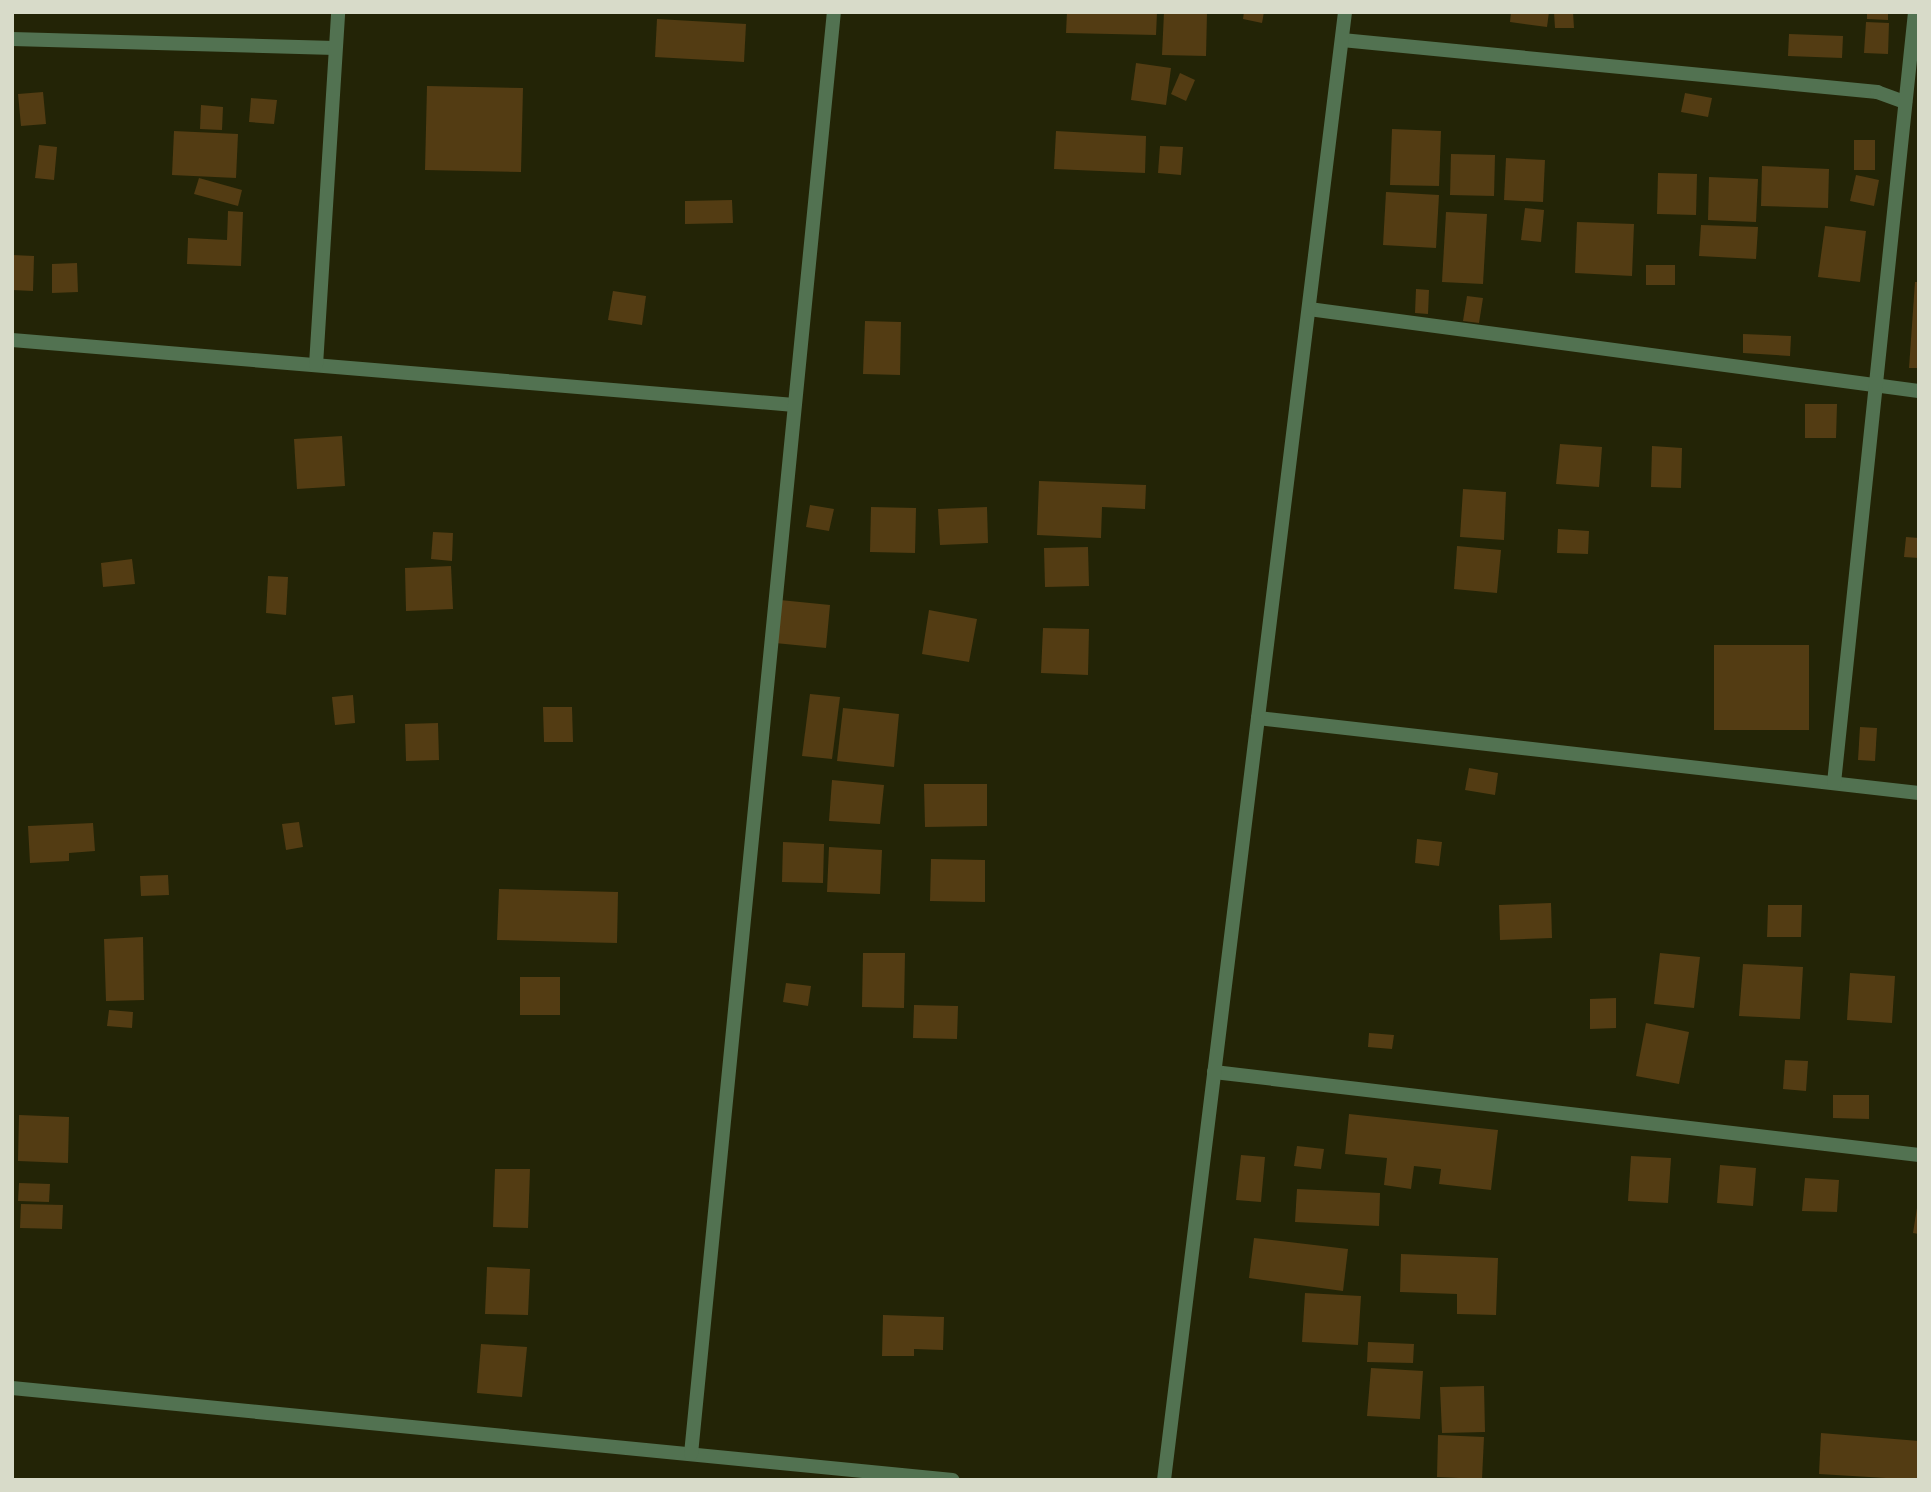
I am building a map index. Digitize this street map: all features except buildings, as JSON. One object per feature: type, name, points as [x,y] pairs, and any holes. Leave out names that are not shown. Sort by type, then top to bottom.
[{"type":"street","points":[[316,365],[338,12]]},
{"type":"street","points":[[691,1454],[834,12]]},
{"type":"street","points":[[1164,1480],[1345,12]]},
{"type":"street","points":[[1834,783],[1915,12]]},
{"type":"street","points":[[12,39],[335,48]]},
{"type":"street","points":[[1342,40],[1877,92],[1905,102]]},
{"type":"street","points":[[1309,309],[1919,391]]},
{"type":"street","points":[[12,340],[794,405]]},
{"type":"street","points":[[1258,718],[1919,793]]},
{"type":"street","points":[[1214,1072],[1919,1155]]},
{"type":"street","points":[[12,1388],[953,1480]]}]
